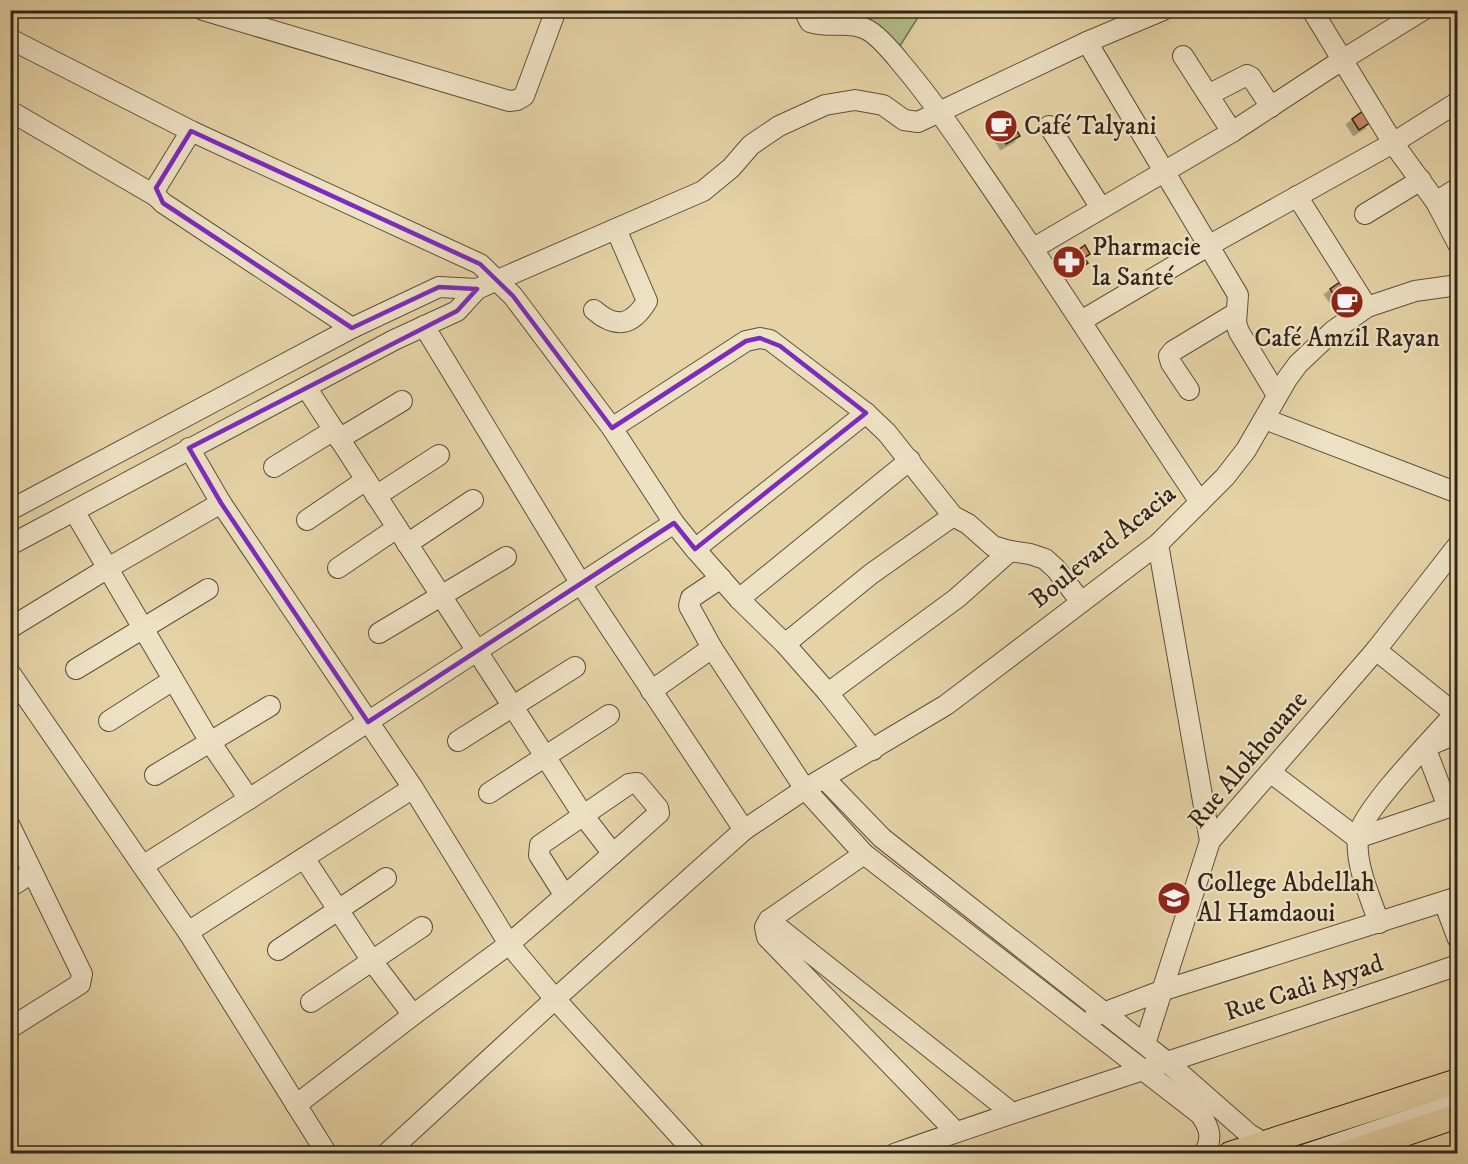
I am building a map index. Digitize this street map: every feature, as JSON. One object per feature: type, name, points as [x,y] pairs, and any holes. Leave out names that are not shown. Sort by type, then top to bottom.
[{"type":"main road","points":[[1370,1134],[1458,1081]]},
{"type":"main road","points":[[1230,1154],[1370,1134],[1458,1116]]},
{"type":"street","points":[[203,10],[509,100],[517,100],[524,96],[556,10]]},
{"type":"street","points":[[804,10],[810,22],[825,26],[837,17],[869,31],[882,42],[939,111],[1034,248],[1200,502]]},
{"type":"street","points":[[10,545],[394,340],[457,311],[477,289],[703,191],[731,168],[751,145],[779,126],[825,105],[855,100],[882,105],[904,120],[918,122],[1087,42],[1163,10]]},
{"type":"street","points":[[1312,10],[1393,143],[1436,202],[1458,244]]},
{"type":"street","points":[[1034,248],[1232,132],[1342,60],[1400,16],[1423,10]]},
{"type":"street","points":[[10,39],[191,131],[480,264],[513,296],[612,428],[674,523],[695,549],[739,599],[785,644],[873,750]]},
{"type":"street","points":[[1087,42],[1238,295],[1236,323],[1239,332],[1276,395]]},
{"type":"street","points":[[1183,56],[1232,132]]},
{"type":"street","points":[[1208,95],[1247,75],[1251,77],[1272,106]]},
{"type":"street","points":[[1081,321],[1208,246],[1393,143],[1458,102]]},
{"type":"street","points":[[10,111],[156,196],[182,216],[352,328]]},
{"type":"street","points":[[1049,126],[1101,208]]},
{"type":"street","points":[[156,196],[156,188],[191,131]]},
{"type":"street","points":[[1365,214],[1421,180]]},
{"type":"street","points":[[1436,202],[1458,188]]},
{"type":"street","points":[[1297,196],[1367,307]]},
{"type":"street","points":[[594,310],[607,321],[623,322],[639,314],[647,301],[616,229]]},
{"type":"street","name":"Boulevard Acacia","points":[[386,1154],[744,830],[805,789],[946,705],[1158,544],[1225,477],[1246,450],[1287,379],[1304,358],[1333,331],[1367,307],[1416,291],[1458,285]]},
{"type":"street","points":[[10,510],[352,328],[439,287],[477,289]]},
{"type":"street","points":[[1189,390],[1171,363],[1169,356],[1173,351],[1236,313]]},
{"type":"street","points":[[424,326],[581,584],[744,830]]},
{"type":"street","points":[[612,428],[746,341],[760,338],[770,340],[866,413],[887,433],[953,516],[993,546],[1045,559],[1056,569],[1081,602]]},
{"type":"street","points":[[306,387],[583,815],[613,854]]},
{"type":"street","points":[[274,467],[402,401]]},
{"type":"street","points":[[695,549],[866,413]]},
{"type":"street","points":[[1265,418],[1458,493]]},
{"type":"street","points":[[189,448],[221,503],[413,788],[509,944],[555,999],[696,1154]]},
{"type":"street","points":[[307,520],[440,455]]},
{"type":"street","points":[[739,599],[910,460]]},
{"type":"street","points":[[338,568],[473,500]]},
{"type":"street","points":[[10,628],[221,503]]},
{"type":"street","points":[[74,511],[210,742],[249,799]]},
{"type":"street","points":[[785,644],[872,574],[953,516]]},
{"type":"street","points":[[144,865],[674,523]]},
{"type":"street","points":[[1158,544],[1210,841]]},
{"type":"street","name":"Rue Alokhouane","points":[[1144,1044],[1210,841],[1376,650],[1458,545]]},
{"type":"street","points":[[828,693],[957,598],[1010,551]]},
{"type":"street","points":[[380,633],[506,557]]},
{"type":"street","points":[[721,578],[691,598],[689,606],[712,648],[805,789],[864,854],[1200,1114],[1210,1134],[1204,1154]]},
{"type":"street","points":[[76,669],[208,589]]},
{"type":"street","points":[[651,691],[712,648]]},
{"type":"street","points":[[1376,650],[1456,711],[1375,805],[1359,828],[1360,866],[1379,923]]},
{"type":"street","points":[[458,741],[575,667]]},
{"type":"street","points":[[10,672],[144,865],[327,1154]]},
{"type":"street","points":[[109,721],[173,680]]},
{"type":"street","points":[[155,775],[270,706]]},
{"type":"street","points":[[489,793],[609,715]]},
{"type":"street","points":[[1425,747],[1458,734]]},
{"type":"street","points":[[1358,838],[1453,806],[1425,747]]},
{"type":"street","points":[[1270,772],[1358,838]]},
{"type":"street","points":[[825,779],[882,838],[1167,1062],[1267,1148]]},
{"type":"street","points":[[296,1106],[509,944],[565,896],[659,813],[658,808],[638,783],[633,782],[540,845],[539,855],[565,896]]},
{"type":"street","points":[[188,932],[413,788]]},
{"type":"street","points":[[10,826],[82,974],[80,984],[10,1028]]},
{"type":"street","points":[[864,854],[769,920],[765,927],[767,937],[956,1132]]},
{"type":"street","points":[[304,858],[372,961],[413,1015]]},
{"type":"street","points":[[10,886],[32,873]]},
{"type":"street","points":[[278,950],[386,878]]},
{"type":"street","points":[[1080,1021],[1161,991],[1451,900],[1458,939]]},
{"type":"street","points":[[769,920],[1012,1113]]},
{"type":"street","points":[[311,1002],[422,927]]},
{"type":"street","name":"Rue Cadi Ayyad","points":[[894,1154],[1458,965]]},
{"type":"street","points":[[1370,1134],[1458,1094]]},
{"type":"street","points":[[1307,1154],[1458,1103]]},
{"type":"highlighted area","points":[[191,131],[480,264],[513,296],[612,428],[746,341],[760,338],[780,346],[866,413],[695,549],[674,523],[368,722],[221,503],[189,448],[457,311],[477,289],[439,287],[352,328],[163,203],[156,188]]},
{"type":"green space","points":[[863,11],[922,11],[898,49]]},
{"type":"building","points":[[1363,111],[1371,122],[1359,130],[1352,119]]},
{"type":"building","points":[[1008,116],[1020,136],[1006,144],[994,124]]},
{"type":"building","points":[[1085,245],[1090,254],[1084,258],[1088,263],[1073,273],[1064,260]]},
{"type":"building","points":[[1340,282],[1354,303],[1344,309],[1330,289]]},
{"type":"place","name":"Café Talyani","points":[[1001,126]]},
{"type":"place","name":"Pharmacie la Santé","points":[[1069,262]]},
{"type":"place","name":"Café Amzil Rayan","points":[[1347,302]]},
{"type":"place","name":"College Abdellah Al Hamdaoui","points":[[1174,898]]}]
